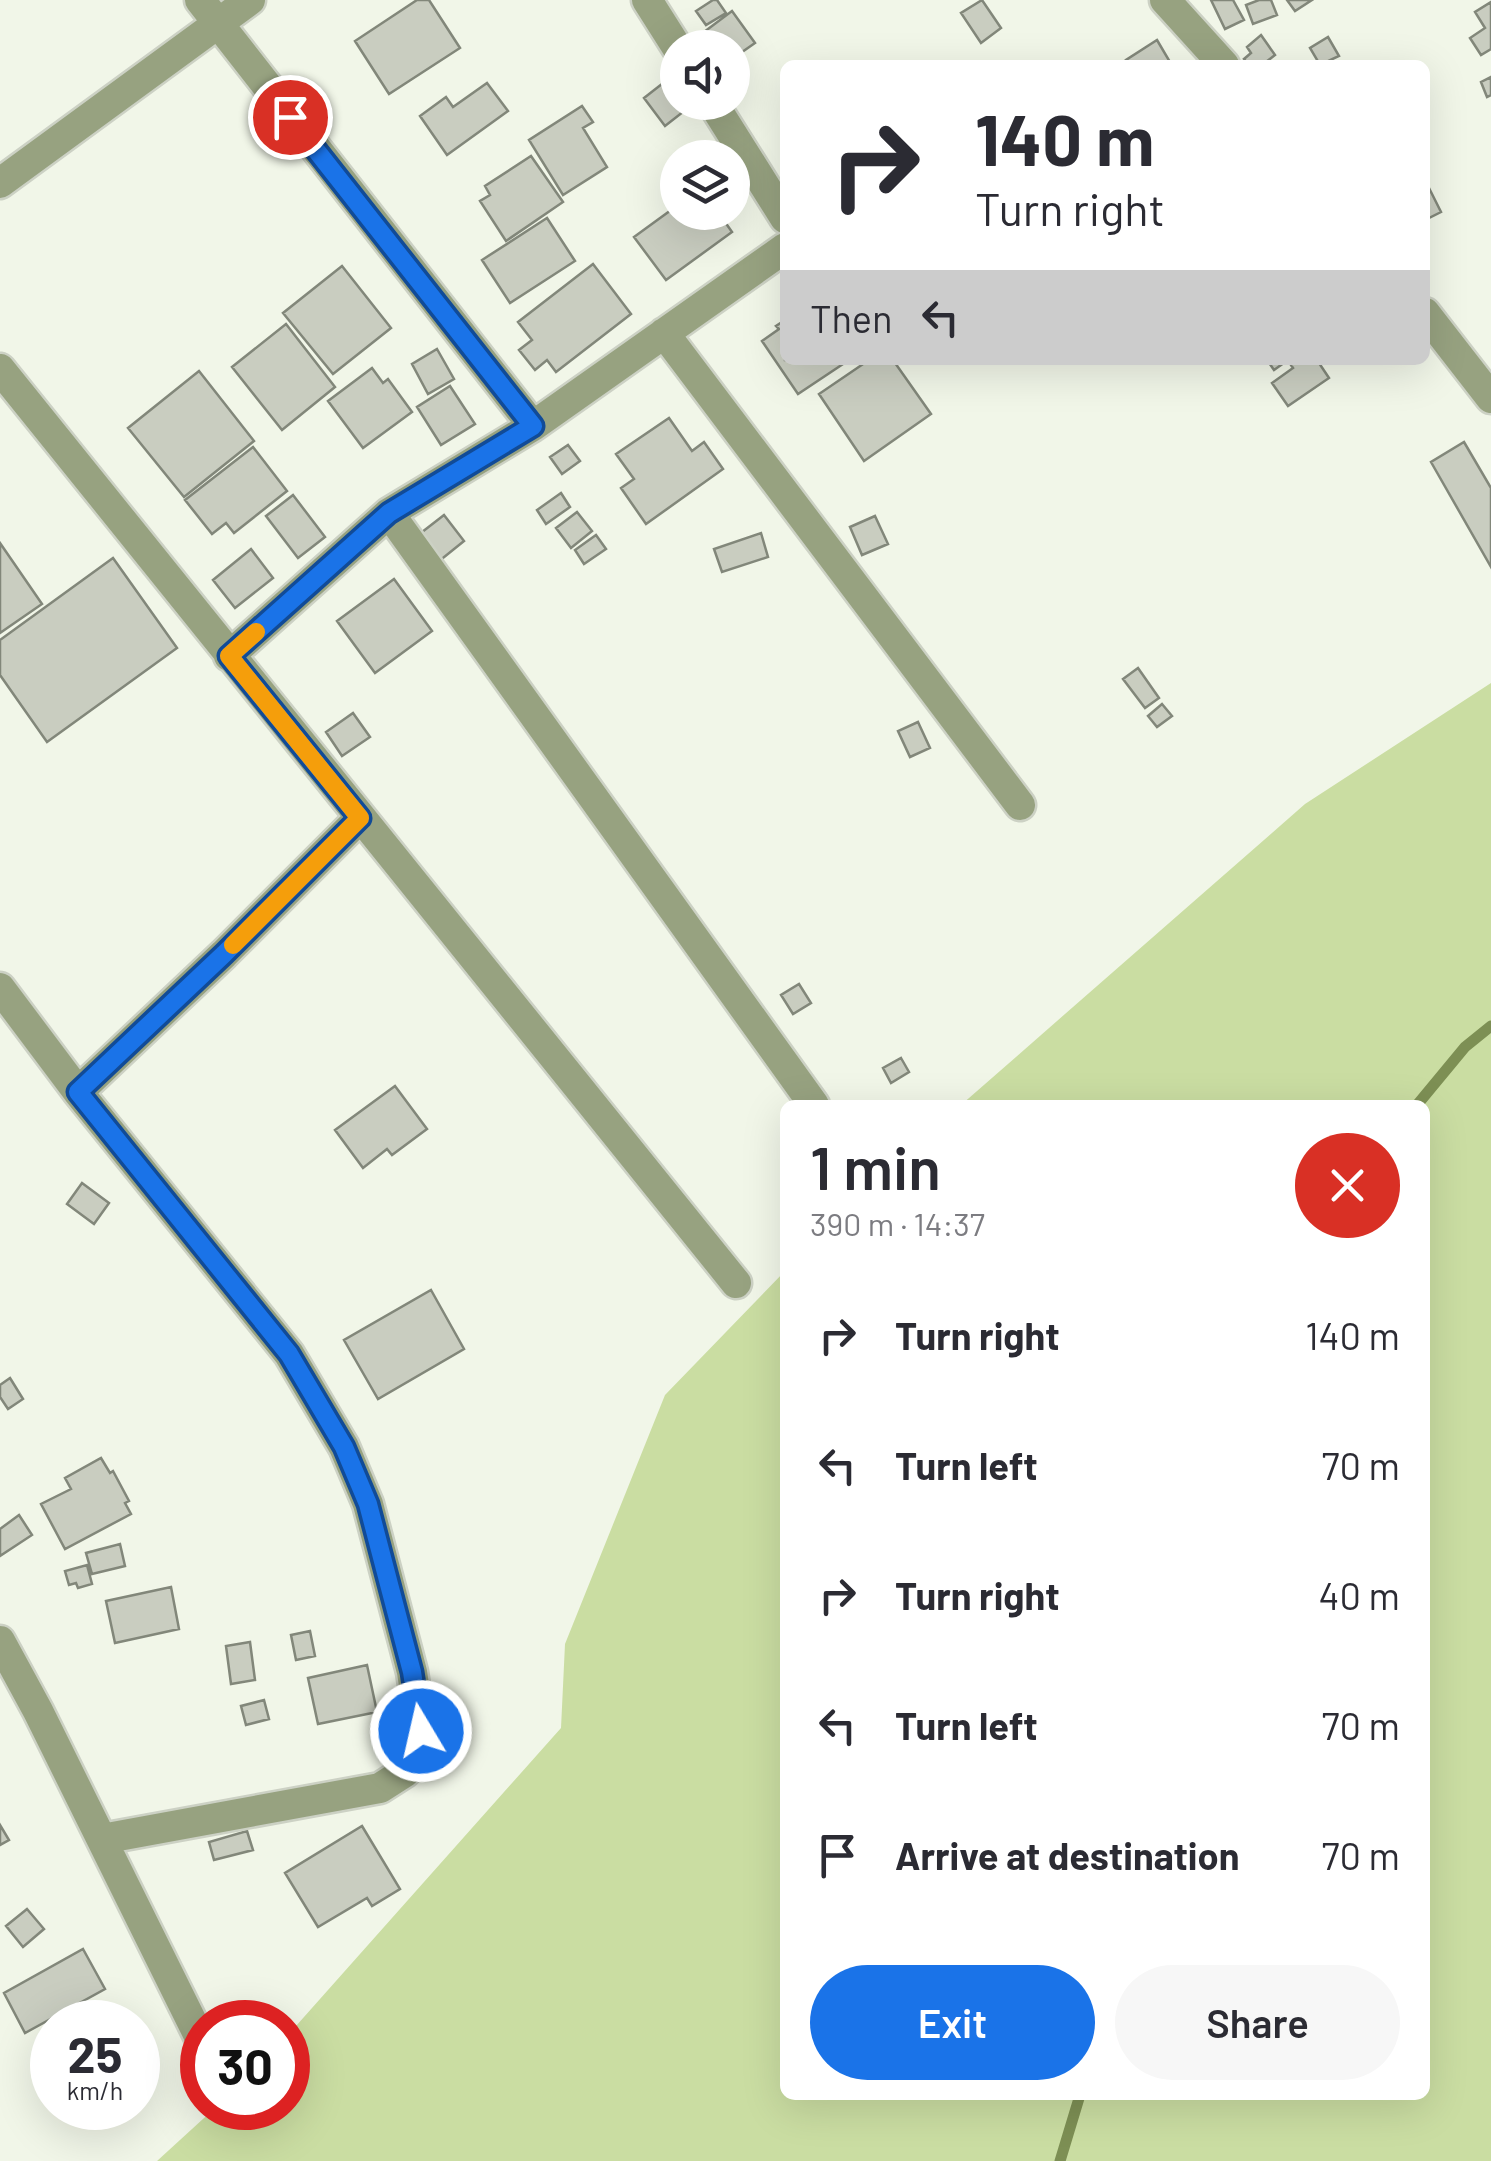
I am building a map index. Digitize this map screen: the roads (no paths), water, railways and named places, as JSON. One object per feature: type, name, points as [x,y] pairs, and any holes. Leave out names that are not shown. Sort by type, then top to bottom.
[{"type":"street","points":[[0,182],[209,12],[250,0]]},
{"type":"street","points":[[647,0],[666,30]]},
{"type":"street","points":[[1165,0],[1219,60]]},
{"type":"street","points":[[209,12],[533,426]]},
{"type":"street","points":[[723,120],[780,210]]},
{"type":"street","points":[[229,656],[389,513],[533,426],[780,252]]},
{"type":"street","points":[[1430,319],[1491,398]]},
{"type":"street","points":[[664,334],[1020,806]]},
{"type":"street","points":[[0,368],[736,1283]]},
{"type":"street","points":[[389,513],[810,1100]]},
{"type":"street","points":[[78,1092],[360,818]]},
{"type":"street","points":[[0,988],[78,1092],[289,1354],[344,1447],[372,1522],[412,1672],[421,1731],[405,1772],[380,1788],[102,1840]]},
{"type":"street","points":[[0,1641],[181,2000]]},
{"type":"waterway","points":[[1421,1100],[1465,1047],[1491,1026]]},
{"type":"waterway","points":[[1060,2161],[1078,2100]]}]
